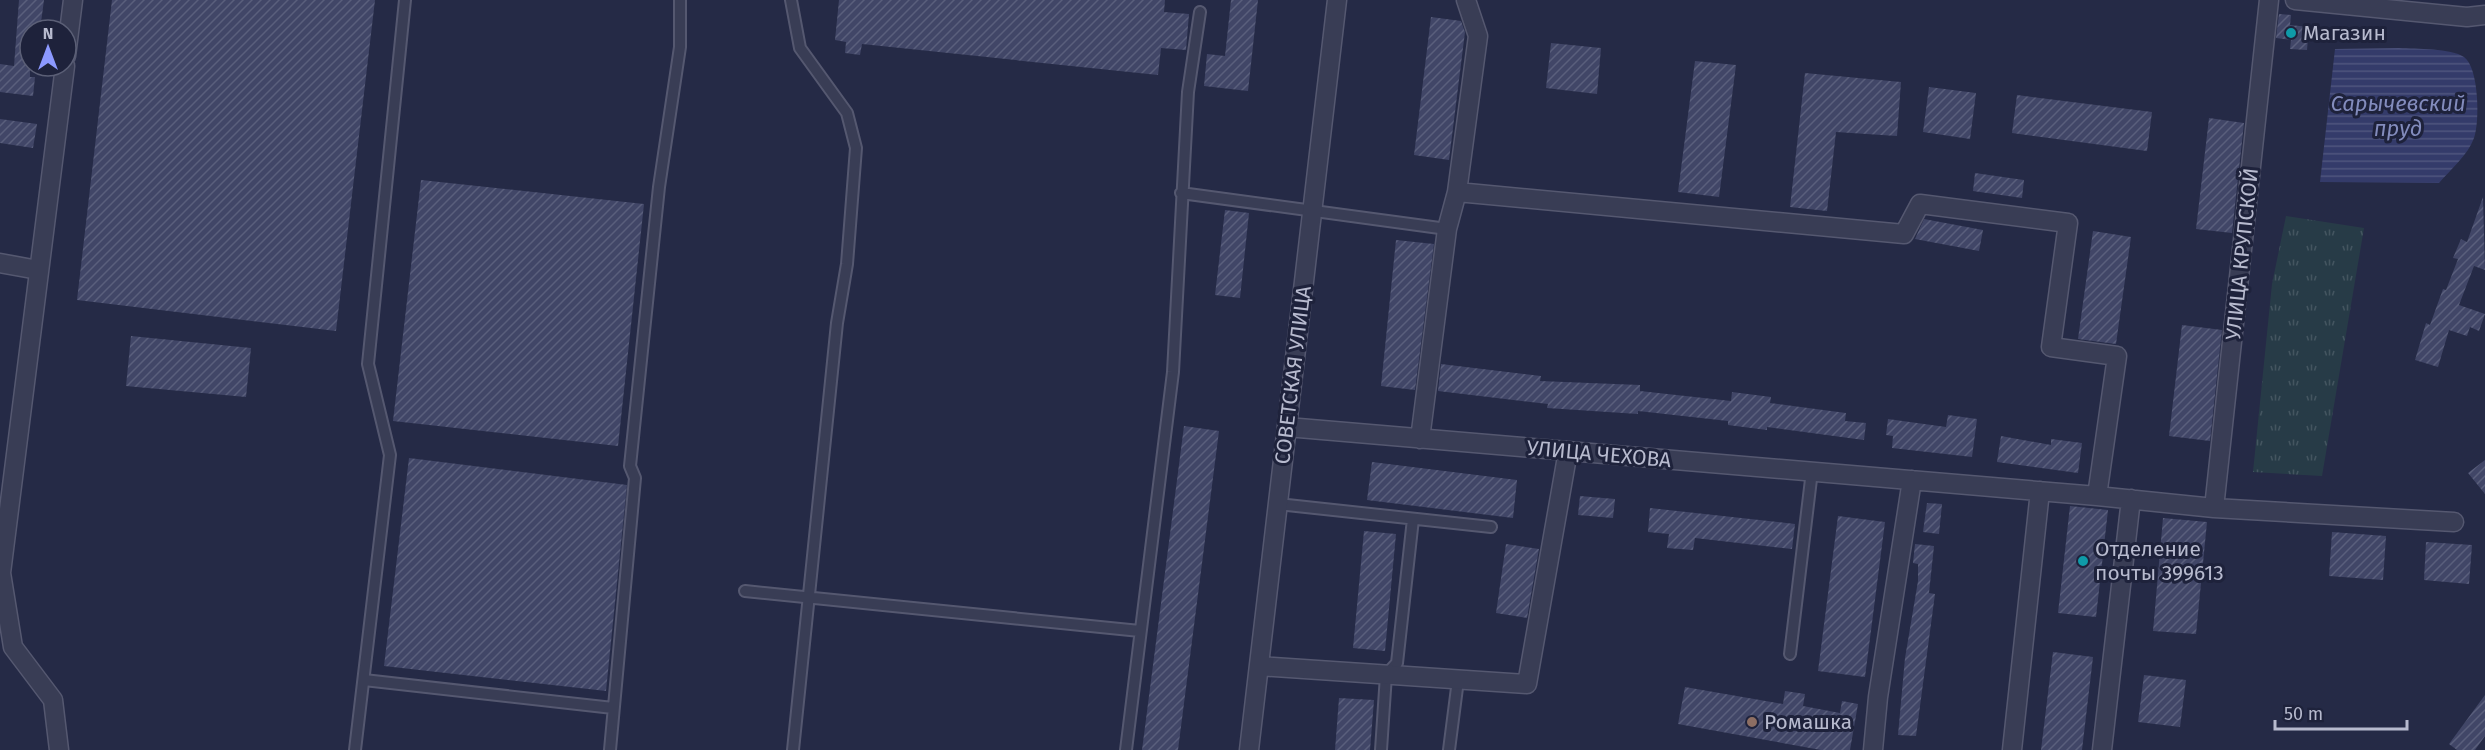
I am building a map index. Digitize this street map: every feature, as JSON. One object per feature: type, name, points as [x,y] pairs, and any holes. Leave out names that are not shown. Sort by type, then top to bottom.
[{"type":"street","points":[[71,18],[73,0]]},
{"type":"street","name":"СОВЕТСКАЯ УЛИЦА","points":[[1249,750],[1337,0]]},
{"type":"street","points":[[1420,439],[1447,229],[1457,192],[1478,36],[1466,0]]},
{"type":"street","name":"УЛИЦА КРУПСКОЙ","points":[[2214,508],[2269,0]]},
{"type":"street","points":[[2295,0],[2467,17],[2485,15]]},
{"type":"street","points":[[59,750],[53,700],[7,646],[1,573],[63,78]]},
{"type":"street","points":[[1457,192],[1904,234],[1920,204],[2068,223],[2051,347],[2117,356],[2097,496]]},
{"type":"street","points":[[0,263],[38,270]]},
{"type":"street","name":"УЛИЦА ЧЕХОВА","points":[[1287,428],[2131,499]]},
{"type":"street","points":[[1259,666],[1527,684],[1568,451]]},
{"type":"street","points":[[1873,750],[1878,697],[1912,480]]},
{"type":"street","points":[[2012,750],[2040,491]]},
{"type":"street","points":[[2102,750],[2131,499],[2214,508],[2454,522]]},
{"type":"lane","points":[[355,750],[390,455],[368,364],[405,0]]},
{"type":"lane","points":[[610,750],[635,478],[630,466],[659,187],[680,47],[680,0]]},
{"type":"lane","points":[[791,0],[800,48],[847,113],[856,148],[847,264],[837,323],[793,750]]},
{"type":"lane","points":[[1126,750],[1173,372],[1188,92],[1200,12]]},
{"type":"lane","points":[[1181,194],[1447,229]]},
{"type":"lane","points":[[1790,654],[1812,471]]},
{"type":"lane","points":[[1278,504],[1491,527]]},
{"type":"lane","points":[[1381,750],[1386,675],[1397,663],[1413,519]]},
{"type":"lane","points":[[745,591],[1140,632]]},
{"type":"lane","points":[[364,680],[613,708]]},
{"type":"lane","points":[[1449,750],[1458,680]]},
{"type":"green space","points":[[2286,216],[2364,228],[2322,476],[2253,472],[2272,284]]},
{"type":"water","name":"Сарычевский пруд","points":[[2399,48],[2451,52],[2464,57],[2469,63],[2477,96],[2476,131],[2471,144],[2439,183],[2320,182],[2335,49]]},
{"type":"building","points":[[19,0],[44,0],[42,18],[18,18],[18,78],[35,78],[33,96],[0,92],[0,64],[14,66]]},
{"type":"building","points":[[112,0],[375,0],[336,331],[77,300]]},
{"type":"building","points":[[839,0],[1165,0],[1164,12],[1189,14],[1186,50],[1161,48],[1158,75],[862,44],[860,55],[845,53],[846,42],[835,40]]},
{"type":"building","points":[[1231,0],[1258,0],[1248,91],[1204,86],[1207,54],[1225,56]]},
{"type":"building","name":"Магазин","points":[[2279,14],[2291,15],[2290,25],[2309,27],[2307,50],[2290,49],[2291,40],[2276,38]]},
{"type":"building","points":[[1431,17],[1461,21],[1465,32],[1449,160],[1414,155]]},
{"type":"building","points":[[1551,43],[1601,48],[1597,94],[1546,88]]},
{"type":"building","points":[[1695,61],[1736,65],[1719,197],[1678,192]]},
{"type":"building","points":[[1805,73],[1901,82],[1897,136],[1836,132],[1827,211],[1790,207]]},
{"type":"building","points":[[1929,87],[1976,93],[1970,139],[1923,132]]},
{"type":"building","points":[[2017,95],[2152,112],[2147,151],[2012,133]]},
{"type":"building","points":[[2209,118],[2244,123],[2232,233],[2196,229]]},
{"type":"building","points":[[0,119],[37,124],[33,148],[0,143]]},
{"type":"building","points":[[1975,173],[2024,180],[2022,198],[1973,191]]},
{"type":"building","points":[[421,180],[644,204],[618,446],[393,421]]},
{"type":"building","points":[[2483,197],[2485,270],[2474,266],[2459,305],[2485,314],[2479,331],[2470,327],[2467,336],[2449,330],[2438,367],[2415,360],[2426,323],[2430,325],[2443,289],[2446,290],[2458,259],[2453,258],[2461,239],[2467,242]]},
{"type":"building","points":[[1225,210],[1249,213],[1240,298],[1215,295]]},
{"type":"building","points":[[1924,219],[1983,230],[1979,251],[1915,239]]},
{"type":"building","points":[[2093,231],[2131,237],[2116,344],[2078,339]]},
{"type":"building","points":[[1396,240],[1434,244],[1415,390],[1381,386]]},
{"type":"building","points":[[2182,325],[2222,330],[2210,441],[2169,436]]},
{"type":"building","points":[[131,336],[251,348],[246,397],[126,386]]},
{"type":"building","points":[[1441,364],[1541,376],[1540,381],[1640,385],[1640,391],[1731,401],[1732,392],[1771,397],[1770,403],[1846,413],[1845,421],[1866,423],[1864,440],[1767,427],[1767,430],[1728,425],[1728,421],[1638,411],[1638,414],[1547,408],[1548,404],[1438,391]]},
{"type":"building","points":[[1948,415],[1977,419],[1972,457],[1892,448],[1893,436],[1886,435],[1888,419],[1946,427]]},
{"type":"building","points":[[1184,426],[1219,431],[1178,750],[1142,750]]},
{"type":"building","points":[[2001,436],[2051,445],[2051,439],[2082,443],[2078,473],[1997,462]]},
{"type":"building","points":[[409,458],[627,485],[606,691],[384,666]]},
{"type":"building","points":[[2485,460],[2485,494],[2468,473]]},
{"type":"building","points":[[1372,462],[1517,480],[1513,518],[1367,500]]},
{"type":"building","points":[[1580,496],[1615,499],[1613,518],[1578,515]]},
{"type":"building","points":[[1927,503],[1942,504],[1939,534],[1923,532]]},
{"type":"building","name":"Отделение почты 399613","points":[[2070,506],[2108,510],[2096,617],[2058,613]]},
{"type":"building","points":[[1650,508],[1795,524],[1792,549],[1695,538],[1693,550],[1667,548],[1669,534],[1648,532]]},
{"type":"building","points":[[1838,516],[1885,522],[1865,677],[1818,671]]},
{"type":"building","points":[[2163,518],[2207,522],[2196,634],[2153,631]]},
{"type":"building","points":[[1364,531],[1396,534],[1385,651],[1353,648]]},
{"type":"building","points":[[2332,532],[2386,536],[2383,580],[2329,576]]},
{"type":"building","points":[[2426,542],[2472,545],[2469,584],[2424,580]]},
{"type":"building","points":[[1506,544],[1539,549],[1527,618],[1496,613]]},
{"type":"building","points":[[1915,544],[1934,546],[1929,593],[1935,594],[1916,736],[1898,735],[1905,658],[1918,581],[1918,564],[1913,563]]},
{"type":"building","points":[[2053,652],[2093,657],[2082,750],[2041,750]]},
{"type":"building","points":[[2144,675],[2186,680],[2180,727],[2138,722]]},
{"type":"building","points":[[1685,687],[1783,704],[1785,691],[1805,694],[1803,706],[1840,713],[1842,701],[1858,704],[1850,750],[1821,750],[1678,724]]},
{"type":"building","points":[[2485,695],[2485,736],[2475,750],[2457,750],[2449,744]]},
{"type":"building","points":[[1339,698],[1374,700],[1370,750],[1335,750]]},
{"type":"place","name":"Магазин","points":[[2291,33]]},
{"type":"place","name":"Отделение почты 399613","points":[[2083,561]]},
{"type":"place","name":"Ромашка","points":[[1752,722]]}]
